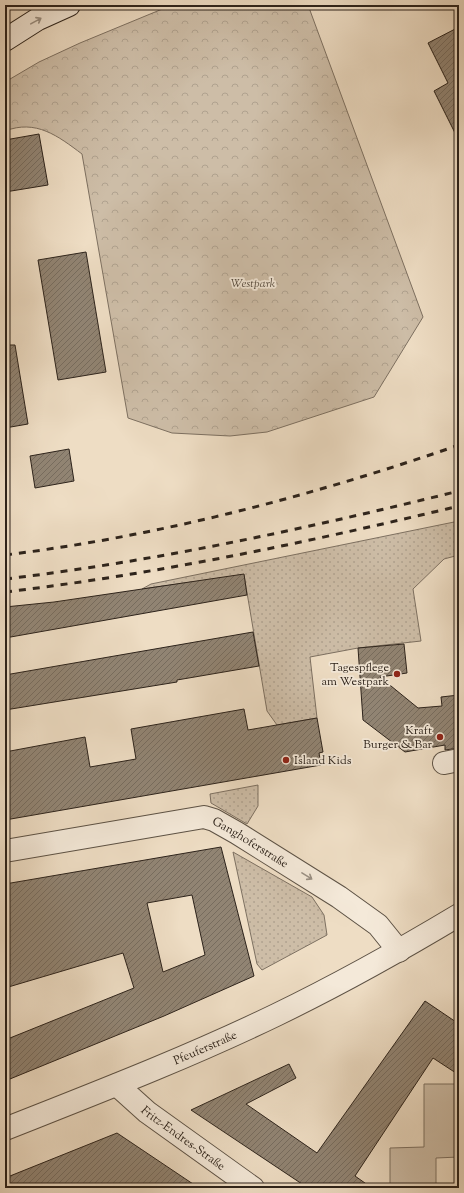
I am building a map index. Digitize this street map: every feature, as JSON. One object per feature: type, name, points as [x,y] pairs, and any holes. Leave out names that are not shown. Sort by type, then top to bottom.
[{"type":"street","points":[[5,40],[38,19],[69,5]]},
{"type":"street","name":"Ganghoferstraße","points":[[5,851],[204,818],[214,820],[339,897],[378,925],[399,951]]},
{"type":"street","points":[[399,951],[459,916]]},
{"type":"street","name":"Pfeuferstraße","points":[[5,1130],[275,1016],[399,951]]},
{"type":"street","name":"Fritz-Endres-Straße","points":[[117,1084],[147,1112],[253,1188]]},
{"type":"green space","name":"Westpark","points":[[172,5],[308,5],[423,317],[374,397],[267,432],[230,436],[172,433],[128,418],[82,154],[64,141],[46,131],[37,128],[16,128],[5,131],[5,82],[39,62],[80,43]]},
{"type":"green space","points":[[459,521],[459,555],[444,559],[413,589],[421,641],[358,648],[310,657],[317,718],[277,725],[267,711],[244,575],[142,589],[151,584]]},
{"type":"green space","points":[[258,785],[258,806],[247,824],[211,803],[210,794]]},
{"type":"green space","points":[[233,852],[312,897],[324,915],[327,935],[262,970],[257,964]]},
{"type":"green space","points":[[424,1084],[459,1084],[459,1157],[436,1158],[436,1188],[390,1188],[390,1148],[424,1147]]},
{"type":"building","points":[[459,27],[459,141],[434,91],[448,83],[428,43]]},
{"type":"building","points":[[39,134],[48,185],[5,192],[5,140]]},
{"type":"building","points":[[86,252],[106,372],[58,380],[38,260]]},
{"type":"building","points":[[5,345],[15,345],[28,424],[5,428]]},
{"type":"building","points":[[69,449],[74,481],[35,488],[30,456]]},
{"type":"building","points":[[244,574],[247,595],[5,638],[5,607],[54,602]]},
{"type":"building","points":[[253,632],[259,666],[177,680],[177,682],[5,710],[5,675]]},
{"type":"building","points":[[404,644],[407,673],[380,677],[418,708],[442,706],[441,697],[459,695],[459,748],[445,750],[445,745],[405,752],[363,720],[358,648]]},
{"type":"building","points":[[244,709],[248,730],[317,718],[323,752],[319,753],[321,765],[5,820],[5,752],[85,737],[90,767],[136,759],[131,729]]},
{"type":"building","points":[[221,847],[254,976],[164,1016],[5,1081],[5,1040],[134,988],[123,953],[5,988],[5,965],[10,964],[5,948],[5,884]],"holes":[[[192,895],[205,955],[163,972],[147,903]]]},
{"type":"building","points":[[425,1001],[459,1024],[459,1075],[433,1058],[355,1176],[372,1188],[308,1188],[191,1110],[289,1064],[296,1078],[246,1104],[317,1153]]},
{"type":"building","points":[[117,1133],[199,1188],[5,1188],[5,1178]]},
{"type":"railway","points":[[5,555],[121,537],[235,512],[348,481],[459,445]]},
{"type":"railway","points":[[5,579],[119,563],[233,542],[346,518],[459,491]]},
{"type":"railway","points":[[5,592],[62,585],[233,556],[459,506]]},
{"type":"place","name":"Tagespflege am Westpark","points":[[397,674]]},
{"type":"place","name":"Kraft Burger & Bar","points":[[440,737]]},
{"type":"place","name":"Island Kids","points":[[286,760]]}]
